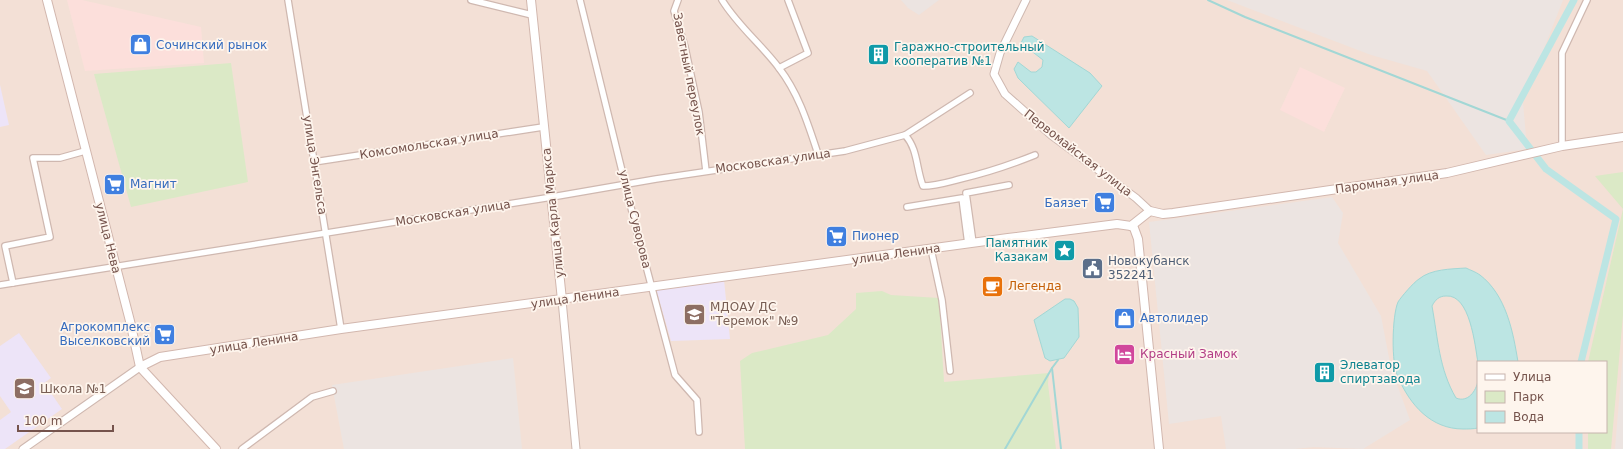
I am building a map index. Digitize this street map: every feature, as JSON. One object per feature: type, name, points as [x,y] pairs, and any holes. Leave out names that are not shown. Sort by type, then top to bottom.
[{"type":"main road","name":"улица Нева","points":[[47,0],[85,152],[130,321],[140,366],[216,449]]},
{"type":"main road","name":"улица Карла Маркса","points":[[531,0],[562,300]]},
{"type":"main road","name":"Паромная улица","points":[[1150,211],[1163,214],[1173,213],[1447,173],[1558,147],[1623,137]]},
{"type":"main road","points":[[1150,211],[1131,226],[1134,228],[1138,239],[1159,449]]},
{"type":"main road","name":"улица Ленина","points":[[140,366],[160,357],[651,286],[1117,224],[1131,226]]},
{"type":"street","name":"улица Энгельса","points":[[288,0],[341,330]]},
{"type":"street","points":[[470,0],[532,16]]},
{"type":"street","name":"улица Суворова","points":[[580,0],[651,286],[675,375],[697,400],[699,432]]},
{"type":"street","name":"Заветный переулок","points":[[678,0],[674,11],[685,47],[699,112],[706,171]]},
{"type":"street","points":[[722,0],[732,15],[779,68],[802,107],[818,154]]},
{"type":"street","points":[[779,68],[808,53],[788,0]]},
{"type":"street","name":"Первомайская улица","points":[[1026,0],[1000,53],[994,74],[1005,94],[1051,134],[1136,198],[1150,211]]},
{"type":"street","points":[[1558,147],[1562,53],[1587,0]]},
{"type":"street","name":"Московская улица","points":[[0,285],[115,268],[325,232],[846,150],[905,135],[970,93]]},
{"type":"street","name":"Комсомольская улица","points":[[314,162],[543,127]]},
{"type":"street","points":[[905,135],[911,142],[917,160],[918,173],[923,186],[933,186],[971,176],[1007,166],[1035,155]]},
{"type":"street","points":[[13,283],[5,246],[50,237],[34,158],[60,158],[85,152]]},
{"type":"street","points":[[971,244],[966,192],[1009,185]]},
{"type":"street","points":[[907,207],[962,198],[971,244]]},
{"type":"street","points":[[931,249],[942,300],[950,371]]},
{"type":"street","name":"улица Карла Маркса","points":[[562,300],[576,449]]},
{"type":"street","name":"улица Ленина","points":[[23,449],[140,366]]},
{"type":"street","points":[[242,449],[312,398],[333,391]]},
{"type":"shaded area","points":[[0,0],[1623,0],[1623,449],[0,449]]},
{"type":"shaded area","name":"Сочинский рынок","points":[[67,0],[82,0],[201,27],[204,63],[85,71]]},
{"type":"shaded area","points":[[901,0],[939,0],[919,15],[908,8]]},
{"type":"shaded area","points":[[1227,0],[1563,0],[1523,102],[1527,149],[1486,155],[1427,71],[1371,55]]},
{"type":"shaded area","points":[[1300,67],[1345,88],[1324,132],[1280,110]]},
{"type":"shaded area","points":[[0,85],[9,125],[0,127]]},
{"type":"shaded area","points":[[1332,197],[1343,213],[1338,243],[1381,316],[1391,368],[1410,420],[1363,449],[1314,447],[1294,449],[1226,449],[1221,416],[1169,424],[1149,222]]},
{"type":"shaded area","name":"МДОАУ ДС \"Теремок\" №9","points":[[724,280],[730,339],[671,341],[656,289]]},
{"type":"shaded area","name":"Школа №1","points":[[19,333],[51,378],[44,383],[62,409],[5,449],[0,449],[0,420],[11,412],[0,396],[0,346]]},
{"type":"shaded area","points":[[1623,353],[1623,449],[1615,449]]},
{"type":"shaded area","points":[[513,358],[522,449],[344,449],[332,385]]},
{"type":"green space","points":[[231,63],[248,182],[131,207],[94,74]]},
{"type":"green space","points":[[1623,172],[1623,209],[1595,176]]},
{"type":"green space","points":[[1623,209],[1623,315],[1611,449],[1588,449],[1588,433],[1607,433],[1607,361],[1588,361]]},
{"type":"green space","points":[[882,291],[891,295],[939,298],[944,382],[1049,373],[1048,384],[1056,449],[745,449],[740,361],[752,353],[828,335],[856,309],[856,293]]},
{"type":"water","points":[[1032,36],[1090,73],[1102,86],[1069,128],[1018,78],[1014,69],[1018,62],[1031,72],[1036,72],[1042,67],[1043,60],[1021,43],[1024,37]]},
{"type":"water","points":[[1466,268],[1478,274],[1489,283],[1507,314],[1514,338],[1518,361],[1478,361],[1470,322],[1461,303],[1454,298],[1446,296],[1439,298],[1434,302],[1432,306],[1440,354],[1450,387],[1456,398],[1464,399],[1471,395],[1477,384],[1477,428],[1472,429],[1452,428],[1441,425],[1423,414],[1415,406],[1403,387],[1398,377],[1394,362],[1394,318],[1398,302],[1414,283],[1424,276],[1435,271]]},
{"type":"water","points":[[1065,299],[1074,301],[1078,308],[1079,337],[1064,358],[1050,361],[1045,358],[1034,320]]},
{"type":"waterway","points":[[1208,0],[1245,17],[1509,121]]},
{"type":"waterway","points":[[1574,0],[1509,121],[1546,169],[1616,219],[1581,361]]},
{"type":"waterway","points":[[1058,360],[1052,368],[1061,449]]},
{"type":"waterway","points":[[1005,449],[1052,368]]},
{"type":"waterway","points":[[1579,433],[1579,449]]},
{"type":"place","name":"Сочинский рынок","points":[[141,45]]},
{"type":"place","name":"Гаражно-строительный кооператив №1","points":[[879,54]]},
{"type":"place","name":"Магнит","points":[[115,184]]},
{"type":"place","name":"Баязет","points":[[1104,203]]},
{"type":"place","name":"Пионер","points":[[836,236]]},
{"type":"place","name":"Памятник Казакам","points":[[1064,250]]},
{"type":"place","name":"Новокубанск 352241","points":[[1093,268]]},
{"type":"place","name":"Легенда","points":[[992,286]]},
{"type":"place","name":"МДОАУ ДС \"Теремок\" №9","points":[[695,314]]},
{"type":"place","name":"Автолидер","points":[[1124,318]]},
{"type":"place","name":"Агрокомплекс Выселковский","points":[[165,334]]},
{"type":"place","name":"Красный Замок","points":[[1125,354]]},
{"type":"place","name":"Элеватор спиртзавода","points":[[1324,372]]},
{"type":"place","name":"Школа №1","points":[[24,389]]}]
